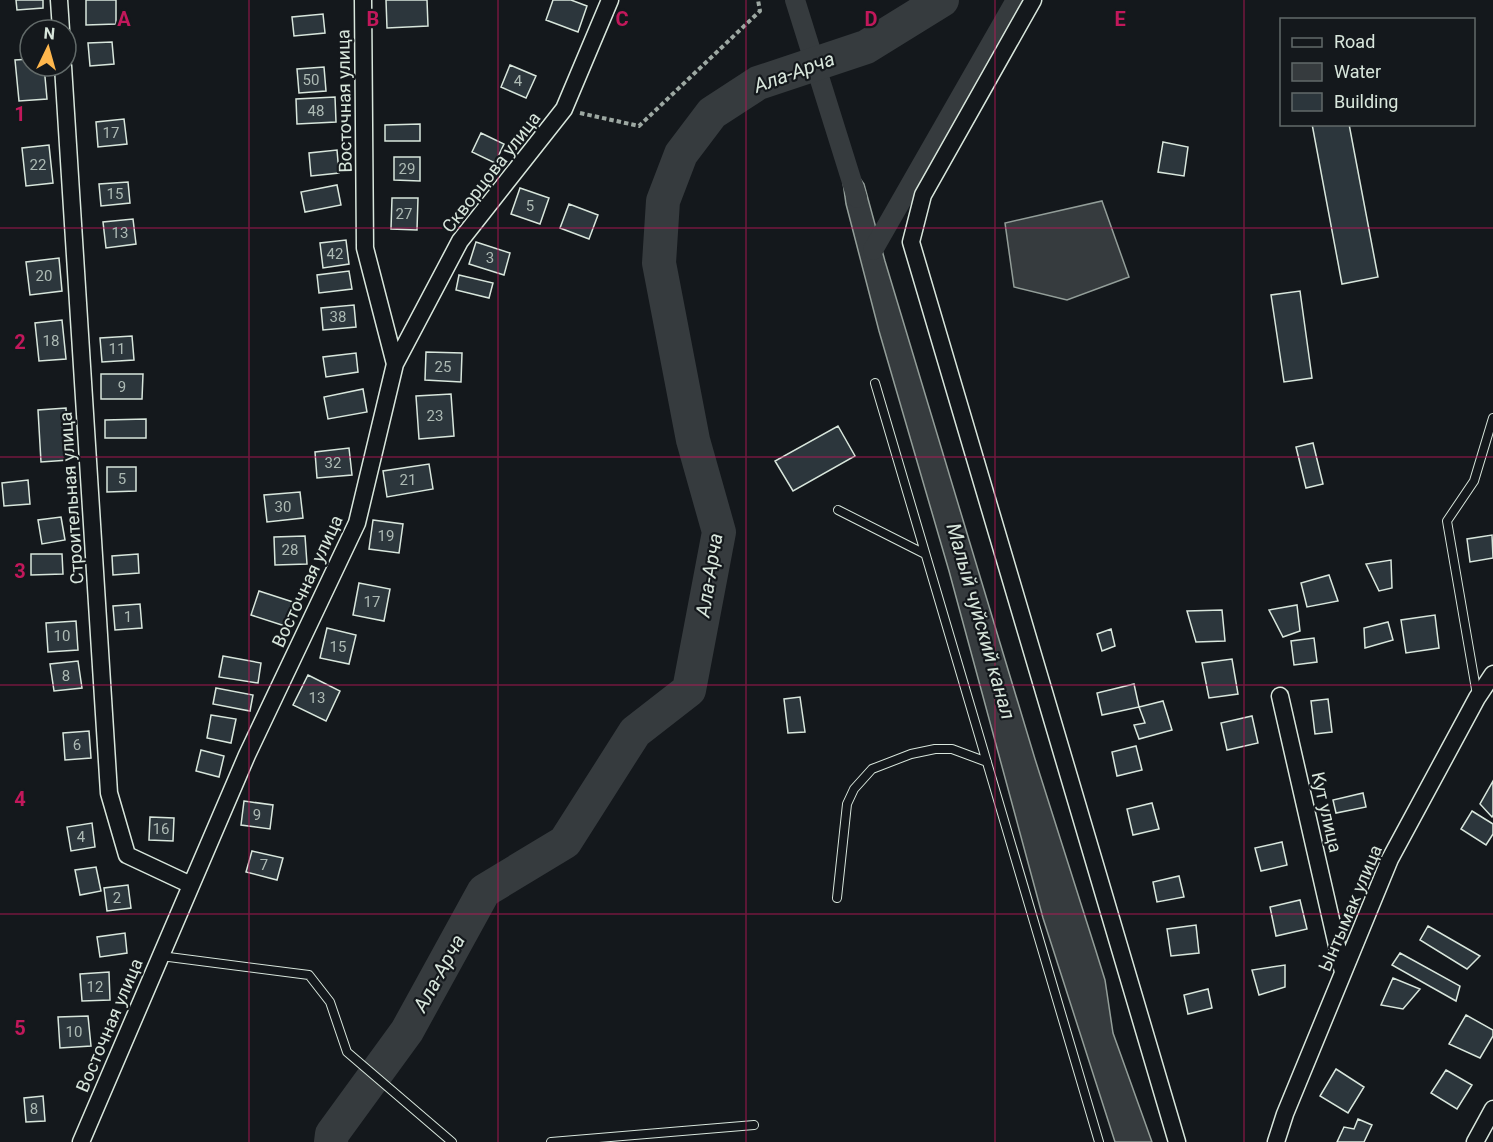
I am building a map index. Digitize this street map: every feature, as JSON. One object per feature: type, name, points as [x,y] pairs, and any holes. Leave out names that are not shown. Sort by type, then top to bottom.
[{"type":"street","points":[[59,0],[60,18]]},
{"type":"street","name":"Восточная улица","points":[[81,1142],[247,755],[357,523],[395,364],[365,248],[363,0]]},
{"type":"street","name":"Скворцова улица","points":[[395,364],[460,241],[564,109],[610,0]]},
{"type":"street","points":[[1033,0],[923,195],[911,242],[1177,1142]]},
{"type":"street","name":"Строительная улица","points":[[64,78],[109,793],[127,855],[191,885]]},
{"type":"street","name":"Ынтымак улица","points":[[1276,1142],[1285,1114],[1390,859],[1477,698],[1493,674]]},
{"type":"street","name":"Кут улица","points":[[1280,696],[1343,972]]},
{"type":"street","points":[[1475,1142],[1493,1109]]},
{"type":"lane","points":[[875,383],[1099,1142]]},
{"type":"lane","points":[[1477,698],[1447,521],[1474,481],[1493,418]]},
{"type":"lane","points":[[838,510],[925,554]]},
{"type":"lane","points":[[837,898],[847,804],[854,789],[872,769],[911,754],[935,749],[952,749],[987,762]]},
{"type":"lane","points":[[160,956],[309,975],[330,1002],[347,1052],[452,1142]]},
{"type":"lane","points":[[551,1142],[754,1125]]},
{"type":"path","points":[[564,109],[639,126],[760,11],[758,0]]},
{"type":"water","points":[[854,170],[864,184],[885,261],[1035,759],[1105,980],[1113,1033],[1152,1142],[1115,1142],[1043,918],[949,571],[879,331],[846,204],[842,175]]},
{"type":"water","points":[[1102,201],[1129,277],[1067,300],[1014,287],[1005,223]]},
{"type":"building","points":[[16,0],[43,0],[43,8],[17,10]]},
{"type":"building","points":[[86,0],[116,0],[116,24],[86,25]]},
{"type":"building","points":[[386,0],[427,0],[428,26],[387,28]]},
{"type":"building","points":[[553,0],[571,0],[587,6],[578,32],[546,20]]},
{"type":"building","points":[[323,14],[325,33],[294,36],[292,17]]},
{"type":"building","points":[[112,42],[114,64],[90,66],[88,43]]},
{"type":"building","points":[[15,60],[18,60],[18,78],[45,78],[47,99],[19,101]]},
{"type":"building","points":[[510,65],[536,76],[526,98],[501,87]]},
{"type":"building","points":[[324,67],[326,91],[299,93],[297,69]]},
{"type":"building","points":[[335,97],[336,122],[297,124],[296,99]]},
{"type":"building","points":[[124,119],[127,144],[98,147],[96,122]]},
{"type":"building","points":[[420,124],[420,141],[385,141],[385,125]]},
{"type":"building","points":[[1312,126],[1349,126],[1378,277],[1342,284]]},
{"type":"building","points":[[481,133],[504,144],[495,163],[472,152]]},
{"type":"building","points":[[1163,142],[1188,147],[1184,176],[1158,172]]},
{"type":"building","points":[[49,145],[53,183],[26,186],[22,148]]},
{"type":"building","points":[[337,150],[339,173],[311,176],[309,153]]},
{"type":"building","points":[[394,157],[420,157],[420,181],[394,180]]},
{"type":"building","points":[[128,182],[130,203],[101,206],[99,184]]},
{"type":"building","points":[[337,185],[341,205],[305,212],[301,192]]},
{"type":"building","points":[[520,188],[549,198],[540,224],[511,214]]},
{"type":"building","points":[[392,198],[418,198],[417,230],[391,229]]},
{"type":"building","points":[[569,204],[598,215],[589,239],[560,228]]},
{"type":"building","points":[[133,219],[136,244],[106,248],[103,222]]},
{"type":"building","points":[[346,240],[349,264],[323,268],[320,243]]},
{"type":"building","points":[[476,242],[510,253],[504,275],[469,264]]},
{"type":"building","points":[[59,258],[62,291],[30,295],[26,262]]},
{"type":"building","points":[[349,271],[352,289],[319,293],[317,275]]},
{"type":"building","points":[[459,275],[493,283],[489,298],[456,290]]},
{"type":"building","points":[[1300,291],[1312,378],[1284,382],[1271,295]]},
{"type":"building","points":[[354,305],[356,327],[323,330],[321,308]]},
{"type":"building","points":[[62,320],[66,359],[39,361],[35,323]]},
{"type":"building","points":[[132,336],[134,360],[102,362],[100,338]]},
{"type":"building","points":[[426,352],[462,353],[461,382],[425,380]]},
{"type":"building","points":[[356,353],[358,372],[326,377],[323,357]]},
{"type":"building","points":[[101,374],[143,374],[142,399],[101,399]]},
{"type":"building","points":[[363,389],[367,412],[328,419],[324,397]]},
{"type":"building","points":[[451,394],[454,436],[419,439],[416,396]]},
{"type":"building","points":[[66,408],[69,460],[41,462],[38,410]]},
{"type":"building","points":[[146,419],[146,438],[105,438],[105,420]]},
{"type":"building","points":[[838,426],[855,456],[793,491],[775,461]]},
{"type":"building","points":[[1313,443],[1323,484],[1306,488],[1296,447]]},
{"type":"building","points":[[349,448],[352,475],[317,478],[315,452]]},
{"type":"building","points":[[429,464],[433,489],[387,497],[383,471]]},
{"type":"building","points":[[107,467],[136,467],[136,491],[107,492]]},
{"type":"building","points":[[28,480],[30,504],[4,506],[2,483]]},
{"type":"building","points":[[300,492],[303,518],[267,522],[264,495]]},
{"type":"building","points":[[61,517],[65,540],[42,544],[38,520]]},
{"type":"building","points":[[373,520],[403,524],[399,553],[369,549]]},
{"type":"building","points":[[1492,535],[1493,558],[1470,562],[1467,539]]},
{"type":"building","points":[[305,536],[307,564],[275,565],[274,537]]},
{"type":"building","points":[[31,554],[62,554],[63,574],[31,575]]},
{"type":"building","points":[[138,554],[139,573],[113,575],[112,556]]},
{"type":"building","points":[[1391,560],[1392,588],[1379,591],[1366,564]]},
{"type":"building","points":[[1329,575],[1338,601],[1307,607],[1301,583]]},
{"type":"building","points":[[359,583],[390,589],[384,621],[353,615]]},
{"type":"building","points":[[259,591],[293,602],[285,626],[251,615]]},
{"type":"building","points":[[140,604],[142,628],[115,630],[113,606]]},
{"type":"building","points":[[1297,605],[1300,631],[1283,637],[1269,610]]},
{"type":"building","points":[[1222,610],[1225,641],[1196,642],[1187,611]]},
{"type":"building","points":[[1435,615],[1439,648],[1406,653],[1401,620]]},
{"type":"building","points":[[76,621],[78,650],[48,652],[46,623]]},
{"type":"building","points":[[1388,622],[1393,640],[1365,648],[1364,628]]},
{"type":"building","points":[[327,628],[356,635],[349,664],[320,658]]},
{"type":"building","points":[[1111,629],[1115,646],[1102,651],[1097,634]]},
{"type":"building","points":[[1314,638],[1317,662],[1294,665],[1291,641]]},
{"type":"building","points":[[223,656],[261,663],[258,683],[219,677]]},
{"type":"building","points":[[1232,659],[1238,694],[1209,698],[1202,663]]},
{"type":"building","points":[[78,661],[82,688],[54,691],[50,664]]},
{"type":"building","points":[[308,675],[340,691],[326,721],[293,705]]},
{"type":"building","points":[[1134,684],[1139,707],[1102,715],[1097,693]]},
{"type":"building","points":[[216,688],[253,695],[250,711],[213,704]]},
{"type":"building","points":[[800,697],[805,732],[788,733],[784,699]]},
{"type":"building","points":[[1328,699],[1332,732],[1315,734],[1311,701]]},
{"type":"building","points":[[1163,701],[1172,730],[1139,739],[1134,725],[1145,723],[1139,707]]},
{"type":"building","points":[[211,715],[236,719],[231,743],[207,738]]},
{"type":"building","points":[[1252,716],[1258,743],[1227,750],[1221,723]]},
{"type":"building","points":[[89,731],[91,758],[65,760],[63,733]]},
{"type":"building","points":[[1136,746],[1142,770],[1117,776],[1112,752]]},
{"type":"building","points":[[201,750],[224,756],[219,777],[196,771]]},
{"type":"building","points":[[1493,781],[1493,815],[1492,817],[1480,804]]},
{"type":"building","points":[[1363,793],[1366,807],[1336,813],[1333,800]]},
{"type":"building","points":[[244,801],[273,805],[270,829],[241,825]]},
{"type":"building","points":[[1152,803],[1159,829],[1133,835],[1127,809]]},
{"type":"building","points":[[1472,811],[1493,824],[1493,834],[1486,845],[1461,829]]},
{"type":"building","points":[[150,817],[174,818],[173,841],[149,840]]},
{"type":"building","points":[[92,823],[95,847],[71,851],[67,827]]},
{"type":"building","points":[[1282,842],[1287,865],[1261,871],[1255,848]]},
{"type":"building","points":[[252,851],[283,858],[277,880],[246,872]]},
{"type":"building","points":[[96,867],[101,891],[80,895],[75,870]]},
{"type":"building","points":[[1179,876],[1184,897],[1157,902],[1153,882]]},
{"type":"building","points":[[128,885],[131,908],[107,911],[104,888]]},
{"type":"building","points":[[1300,900],[1307,929],[1276,936],[1270,907]]},
{"type":"building","points":[[1196,925],[1199,953],[1171,956],[1167,929]]},
{"type":"building","points":[[1428,926],[1480,956],[1467,969],[1420,940]]},
{"type":"building","points":[[125,933],[127,953],[100,957],[97,937]]},
{"type":"building","points":[[1400,953],[1460,986],[1456,1001],[1392,965]]},
{"type":"building","points":[[1285,965],[1285,987],[1259,995],[1252,970]]},
{"type":"building","points":[[109,972],[110,1000],[82,1001],[80,974]]},
{"type":"building","points":[[1393,978],[1420,989],[1403,1009],[1381,1005]]},
{"type":"building","points":[[1208,989],[1212,1008],[1188,1014],[1184,995]]},
{"type":"building","points":[[1466,1015],[1493,1030],[1493,1036],[1480,1058],[1449,1044]]},
{"type":"building","points":[[88,1016],[91,1046],[60,1048],[58,1017]]},
{"type":"building","points":[[1336,1069],[1364,1087],[1348,1113],[1320,1096]]},
{"type":"building","points":[[1446,1070],[1472,1085],[1457,1109],[1431,1093]]},
{"type":"building","points":[[43,1096],[45,1121],[26,1122],[24,1098]]},
{"type":"building","points":[[1358,1119],[1372,1125],[1364,1142],[1337,1142],[1344,1127],[1354,1129]]},
{"type":"waterway","name":"Малый чуйский канал","points":[[795,0],[857,198]]},
{"type":"waterway","name":"Ала-Арча","points":[[331,1142],[332,1134],[407,1031],[484,891],[565,842],[635,732],[689,690],[719,532],[693,440],[659,263],[663,201],[681,154],[712,113],[758,83],[866,47],[942,0]]},
{"type":"waterway","points":[[873,250],[1016,0]]}]
